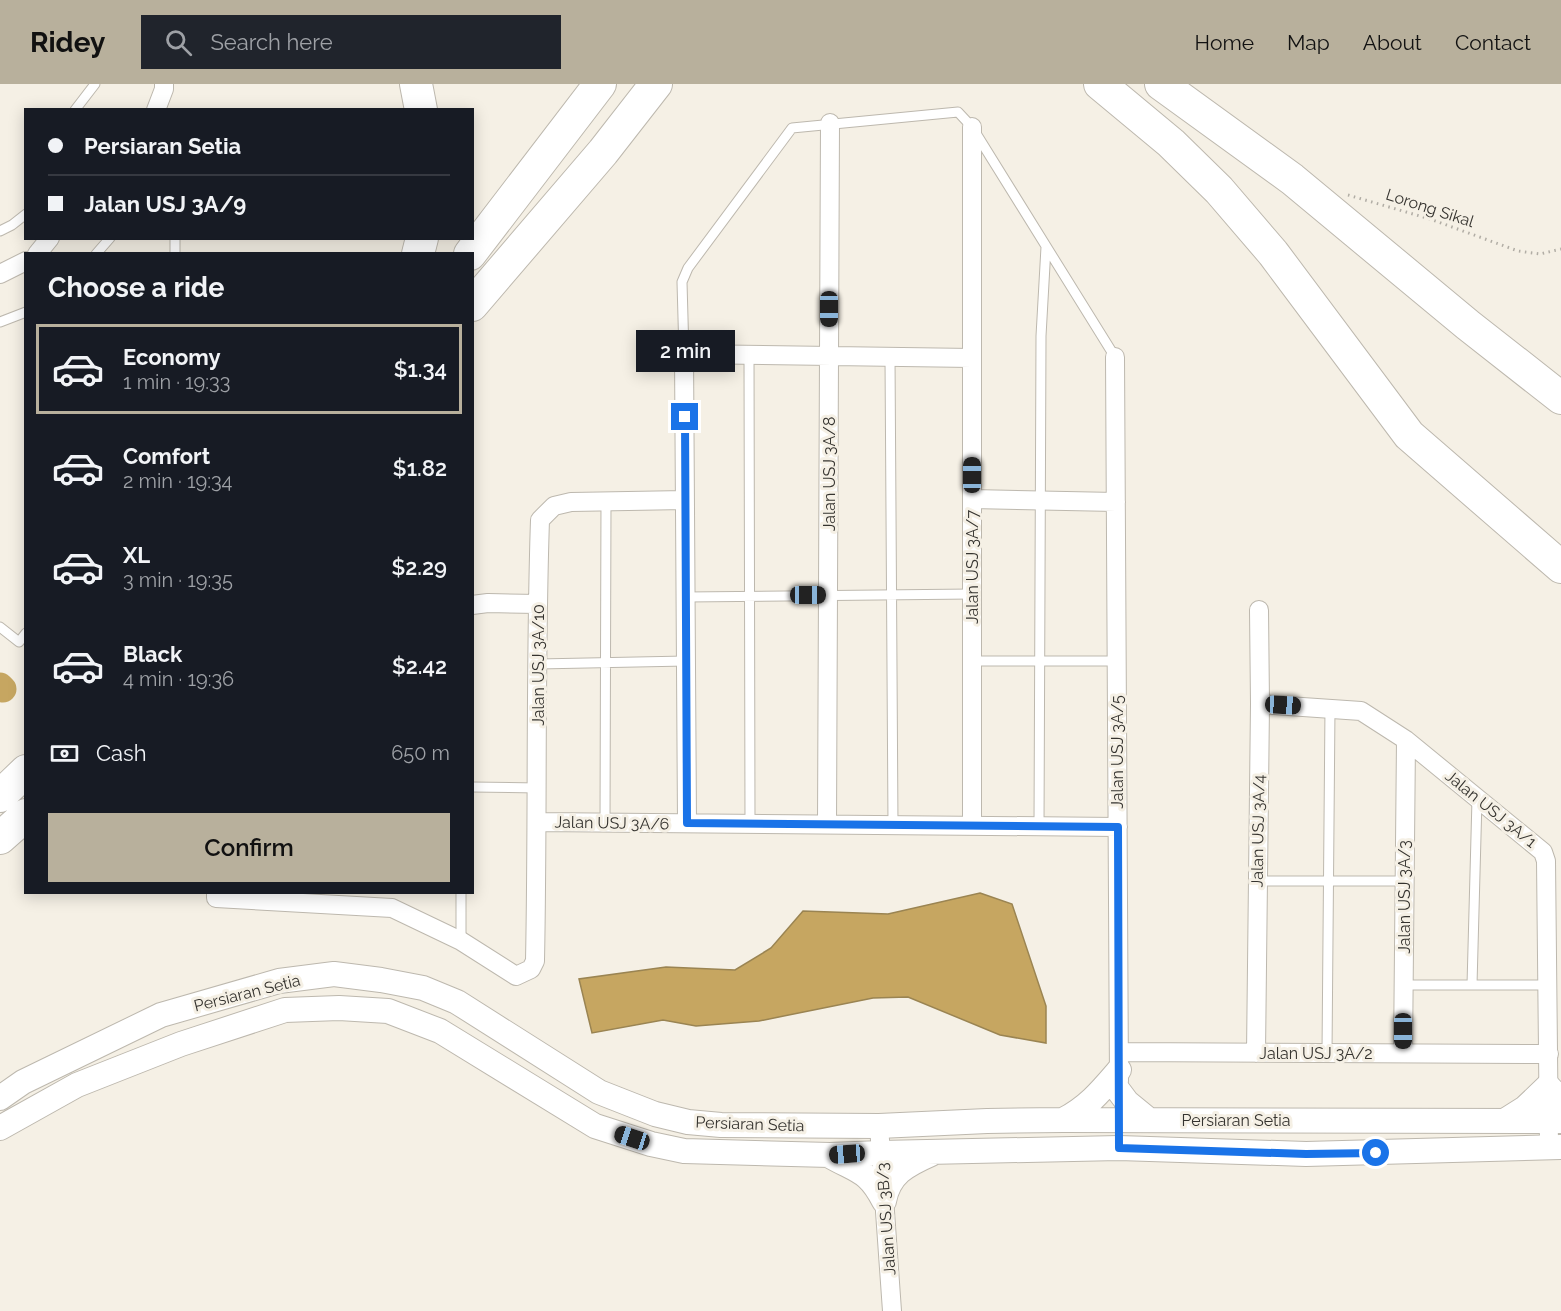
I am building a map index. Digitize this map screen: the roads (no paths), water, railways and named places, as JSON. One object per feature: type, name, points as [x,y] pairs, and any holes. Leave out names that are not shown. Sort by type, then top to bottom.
[{"type":"highway","points":[[416,84],[422,108]]},
{"type":"highway","points":[[472,252],[600,84]]},
{"type":"highway","points":[[474,303],[603,152],[656,84]]},
{"type":"highway","points":[[603,152],[679,84]]},
{"type":"highway","points":[[1092,84],[1110,92],[1171,143],[1219,190],[1273,253],[1409,435],[1561,567]]},
{"type":"highway","points":[[1161,84],[1292,179],[1468,325],[1561,398]]},
{"type":"highway","points":[[0,796],[24,773]]},
{"type":"highway","points":[[0,838],[24,817]]},
{"type":"main road","name":"Persiaran Setia","points":[[0,1098],[22,1082],[160,1015],[279,981],[334,974],[423,988],[457,1002],[599,1092],[655,1114],[688,1122],[721,1125],[879,1126],[1063,1120],[1554,1121]]},
{"type":"main road","name":"Persiaran Setia","points":[[0,1128],[77,1085],[182,1044],[285,1010],[339,1008],[388,1011],[440,1031],[595,1126],[651,1144],[693,1151],[830,1155],[1119,1148],[1306,1154],[1555,1147]]},
{"type":"main road","points":[[0,1085],[57,1052],[110,1029],[160,1015]]},
{"type":"main road","points":[[1063,1120],[1081,1110],[1119,1071]]},
{"type":"main road","points":[[1119,1071],[1127,1102],[1149,1120]]},
{"type":"main road","points":[[1506,1120],[1555,1093]]},
{"type":"main road","points":[[884,1201],[887,1187],[893,1177],[920,1159],[936,1152]]},
{"type":"main road","points":[[830,1155],[867,1176],[875,1184],[884,1201]]},
{"type":"street","points":[[157,108],[164,84]]},
{"type":"street","name":"Jalan USJ 3A/8","points":[[827,824],[830,123]]},
{"type":"street","name":"Jalan USJ 3A/7","points":[[972,128],[972,826]]},
{"type":"street","points":[[39,252],[48,240]]},
{"type":"street","points":[[0,274],[24,262]]},
{"type":"street","points":[[687,823],[684,354],[972,358]]},
{"type":"street","name":"Jalan USJ 3A/5","points":[[1115,357],[1119,1148]]},
{"type":"street","points":[[972,499],[1116,502]]},
{"type":"street","name":"Jalan USJ 3A/10","points":[[460,941],[516,976],[531,969],[535,962],[540,520],[554,506],[571,502],[685,500]]},
{"type":"street","points":[[474,605],[538,604]]},
{"type":"street","name":"Jalan USJ 3A/4","points":[[1256,1053],[1259,610]]},
{"type":"street","name":"Jalan USJ 3A/1","points":[[1260,704],[1361,711],[1406,740],[1543,852],[1546,861],[1549,1054],[1555,1093],[1555,1147]]},
{"type":"street","name":"Jalan USJ 3A/3","points":[[1403,1053],[1406,740]]},
{"type":"street","name":"Jalan USJ 3A/6","points":[[538,822],[1118,827]]},
{"type":"street","points":[[216,894],[216,898],[392,900],[460,941]]},
{"type":"street","name":"Jalan USJ 3A/2","points":[[1119,1071],[1256,1053],[1549,1054]]},
{"type":"street","name":"Jalan USJ 3B/3","points":[[879,1126],[892,1311]]},
{"type":"lane","points":[[77,108],[95,84]]},
{"type":"lane","points":[[684,354],[682,282],[697,253],[792,128],[958,112],[972,128],[1115,357]]},
{"type":"lane","points":[[0,231],[24,216]]},
{"type":"lane","points":[[98,252],[108,240]]},
{"type":"lane","points":[[1039,826],[1041,336],[1046,247]]},
{"type":"lane","points":[[0,322],[24,313]]},
{"type":"lane","points":[[749,355],[750,824]]},
{"type":"lane","points":[[890,357],[893,825]]},
{"type":"lane","points":[[605,823],[606,501]]},
{"type":"lane","points":[[686,597],[972,594]]},
{"type":"lane","points":[[0,627],[18,642],[24,635]]},
{"type":"lane","points":[[538,664],[686,661]]},
{"type":"lane","points":[[972,661],[1117,661]]},
{"type":"lane","points":[[1327,1053],[1330,708]]},
{"type":"lane","points":[[474,787],[538,788]]},
{"type":"lane","points":[[1472,985],[1477,797]]},
{"type":"lane","points":[[1257,881],[1404,881]]},
{"type":"lane","points":[[460,941],[461,894]]},
{"type":"lane","points":[[1404,985],[1548,985]]},
{"type":"waterway","points":[[0,686],[3,689]]}]
